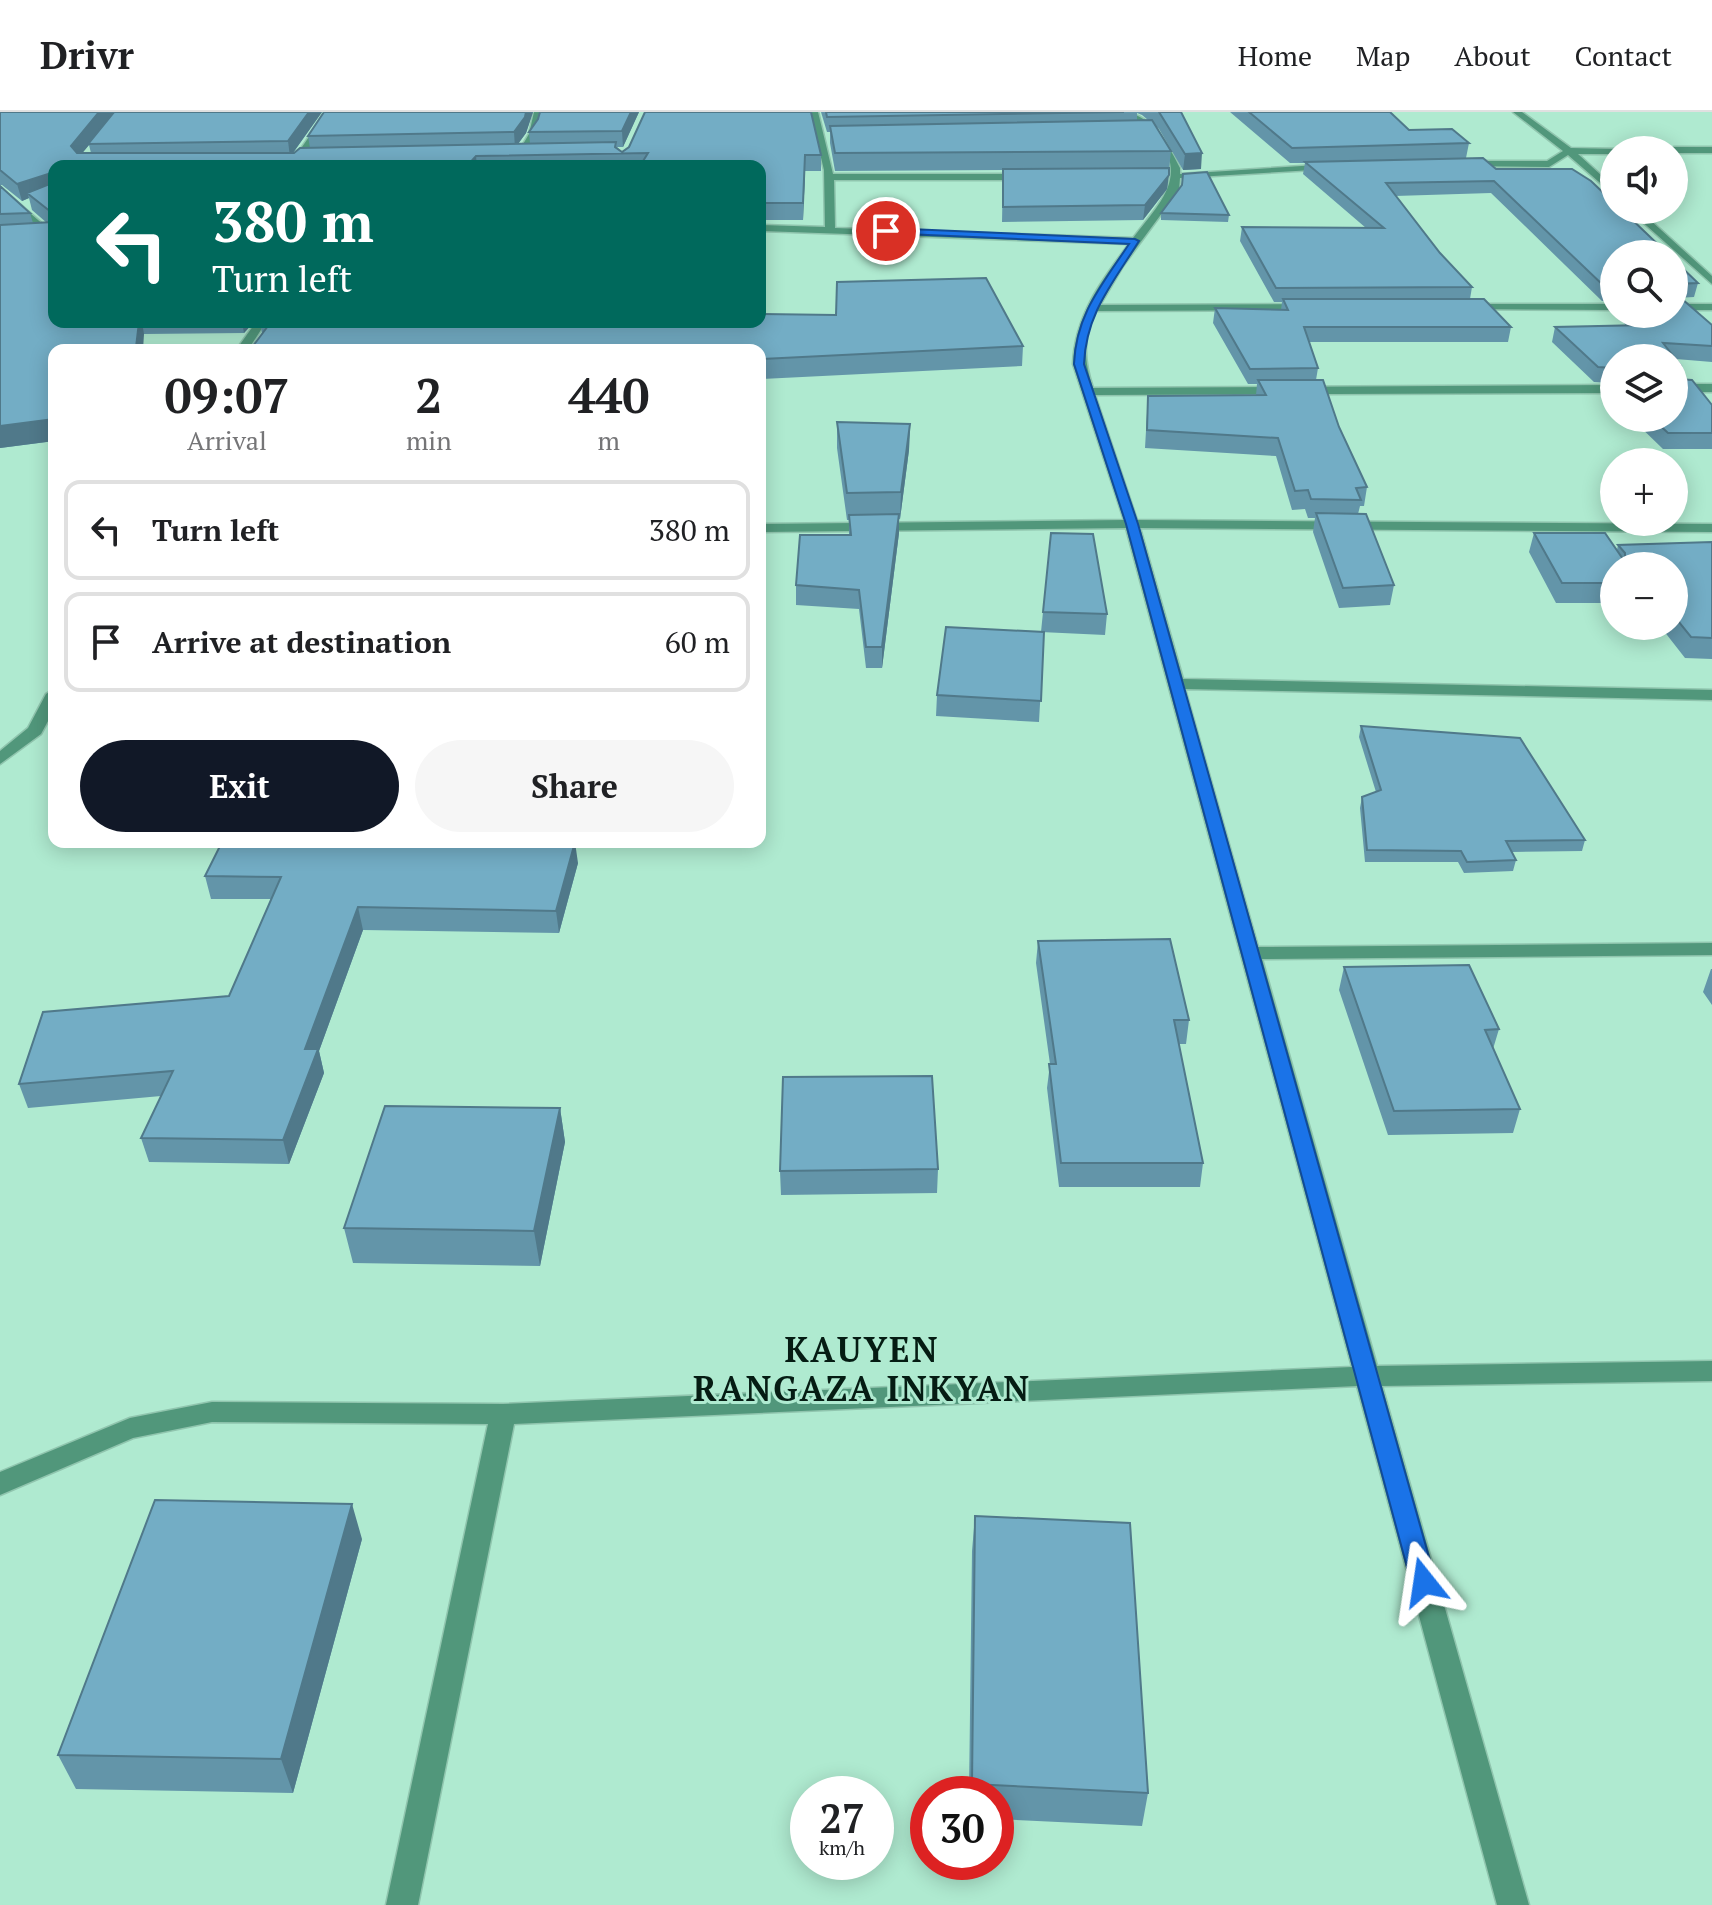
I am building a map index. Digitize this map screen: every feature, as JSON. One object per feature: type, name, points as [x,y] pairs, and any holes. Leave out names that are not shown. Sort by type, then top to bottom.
[{"type":"street","points":[[297,160],[330,112]]},
{"type":"street","points":[[518,156],[533,134],[538,112]]},
{"type":"street","points":[[814,112],[830,177],[830,230]]},
{"type":"street","points":[[1124,112],[1146,132],[1160,136],[1176,168],[1168,176]]},
{"type":"street","points":[[1517,112],[1600,180]]},
{"type":"street","points":[[822,138],[838,137]]},
{"type":"street","points":[[1688,150],[1712,150]]},
{"type":"street","points":[[1460,164],[1549,164],[1568,151],[1600,151]]},
{"type":"street","points":[[505,156],[534,155]]},
{"type":"street","points":[[305,160],[312,158]]},
{"type":"street","points":[[1168,176],[1341,166]]},
{"type":"street","points":[[1168,176],[1174,190],[1135,241],[1093,308],[1080,338],[1079,364],[1132,524],[1513,1905]]},
{"type":"street","points":[[830,177],[1045,177]]},
{"type":"street","points":[[0,190],[48,232]]},
{"type":"street","points":[[19,208],[31,203]]},
{"type":"street","points":[[1649,224],[1712,281]]},
{"type":"street","points":[[766,228],[1135,241]]},
{"type":"street","points":[[37,236],[48,235]]},
{"type":"street","points":[[1093,308],[1314,307]]},
{"type":"street","points":[[1456,307],[1600,307]]},
{"type":"street","points":[[1688,307],[1712,307]]},
{"type":"street","points":[[1688,388],[1712,388]]},
{"type":"street","points":[[1088,392],[1600,389]]},
{"type":"street","points":[[766,528],[1132,524],[1712,528]]},
{"type":"street","points":[[1176,684],[1712,695]]},
{"type":"street","points":[[0,759],[35,731],[48,706]]},
{"type":"street","points":[[1250,953],[1712,949]]},
{"type":"street","points":[[0,1484],[47,1461],[130,1428],[212,1412],[503,1414],[1367,1376],[1712,1371]]},
{"type":"street","points":[[402,1905],[503,1414]]},
{"type":"building","points":[[0,112],[99,112],[71,146],[77,153],[294,153],[300,148],[616,142],[615,147],[622,152],[629,147],[645,112],[811,112],[821,155],[805,155],[803,203],[766,203],[766,160],[644,160],[648,153],[476,156],[472,160],[48,160],[48,174],[17,184],[0,170]]},
{"type":"building","points":[[114,112],[309,112],[288,141],[88,144]]},
{"type":"building","points":[[324,112],[526,112],[514,132],[308,136]]},
{"type":"building","points":[[540,112],[631,112],[622,131],[529,132]]},
{"type":"building","points":[[826,112],[1124,112],[827,117]]},
{"type":"building","points":[[1159,112],[1181,112],[1202,153],[1185,154]]},
{"type":"building","points":[[1249,112],[1390,112],[1409,130],[1452,129],[1469,143],[1292,148]]},
{"type":"building","points":[[1152,120],[1171,151],[835,153],[830,126]]},
{"type":"building","points":[[1483,158],[1496,169],[1572,169],[1600,190],[1600,224],[1637,224],[1653,240],[1600,240],[1600,282],[1494,181],[1386,183],[1440,253],[1472,287],[1276,288],[1242,227],[1384,228],[1305,162]]},
{"type":"building","points":[[1169,168],[1169,175],[1145,205],[1003,207],[1003,169]]},
{"type":"building","points":[[1207,172],[1229,215],[1161,213],[1182,185],[1183,174]]},
{"type":"building","points":[[48,185],[48,210],[27,193]]},
{"type":"building","points":[[0,186],[30,213],[0,214]]},
{"type":"building","points":[[48,222],[48,328],[138,328],[136,344],[48,344],[48,420],[0,426],[0,225]]},
{"type":"building","points":[[1688,273],[1698,283],[1688,283]]},
{"type":"building","points":[[986,278],[1023,346],[766,359],[766,344],[254,344],[266,328],[766,328],[766,314],[836,315],[837,282]]},
{"type":"building","points":[[1283,299],[1484,299],[1511,327],[1304,327],[1318,368],[1250,369],[1215,308],[1288,310]]},
{"type":"building","points":[[1688,304],[1712,325],[1712,346],[1600,344],[1598,367],[1555,327],[1688,328]]},
{"type":"building","points":[[1258,380],[1323,380],[1339,427],[1367,487],[1356,488],[1361,500],[1311,499],[1308,490],[1295,491],[1278,438],[1147,430],[1148,396],[1266,395]]},
{"type":"building","points":[[1688,380],[1692,380],[1712,405],[1712,433],[1668,433],[1688,432]]},
{"type":"building","points":[[837,422],[910,424],[901,492],[847,493]]},
{"type":"building","points":[[1316,513],[1366,514],[1394,585],[1343,588]]},
{"type":"building","points":[[899,514],[882,647],[866,647],[859,590],[796,585],[800,535],[851,535],[849,515]]},
{"type":"building","points":[[1051,533],[1093,534],[1107,614],[1043,612]]},
{"type":"building","points":[[1534,533],[1600,533],[1600,536],[1607,536],[1618,552],[1600,552],[1600,583],[1562,583]]},
{"type":"building","points":[[1712,542],[1712,638],[1691,637],[1688,633],[1688,552],[1624,552],[1618,545]]},
{"type":"building","points":[[946,627],[1044,632],[1041,701],[937,695]]},
{"type":"building","points":[[1361,726],[1520,738],[1585,840],[1506,841],[1516,860],[1467,862],[1461,851],[1367,850],[1362,797],[1381,790]]},
{"type":"building","points":[[219,848],[573,848],[556,911],[358,907],[305,1049],[318,1049],[283,1140],[141,1138],[173,1071],[19,1084],[43,1012],[229,996],[281,877],[205,876]]},
{"type":"building","points":[[1170,939],[1189,1020],[1174,1020],[1203,1163],[1061,1163],[1049,1064],[1056,1064],[1038,941]]},
{"type":"building","points":[[1469,965],[1499,1029],[1485,1030],[1520,1109],[1394,1111],[1344,967]]},
{"type":"building","points":[[932,1076],[938,1169],[780,1171],[783,1077]]},
{"type":"building","points":[[385,1106],[560,1108],[534,1231],[344,1228]]},
{"type":"building","points":[[155,1500],[352,1504],[281,1759],[58,1755]]},
{"type":"building","points":[[975,1516],[1130,1523],[1148,1793],[1014,1786],[1014,1776],[972,1776]]},
{"type":"district","name":"KAUYEN RANGAZA INKYAN","points":[[862,1370]]},
{"type":"route","points":[[886,231],[1135,241],[1088,316],[1080,338],[1079,364],[1132,524],[1424,1582]]}]
